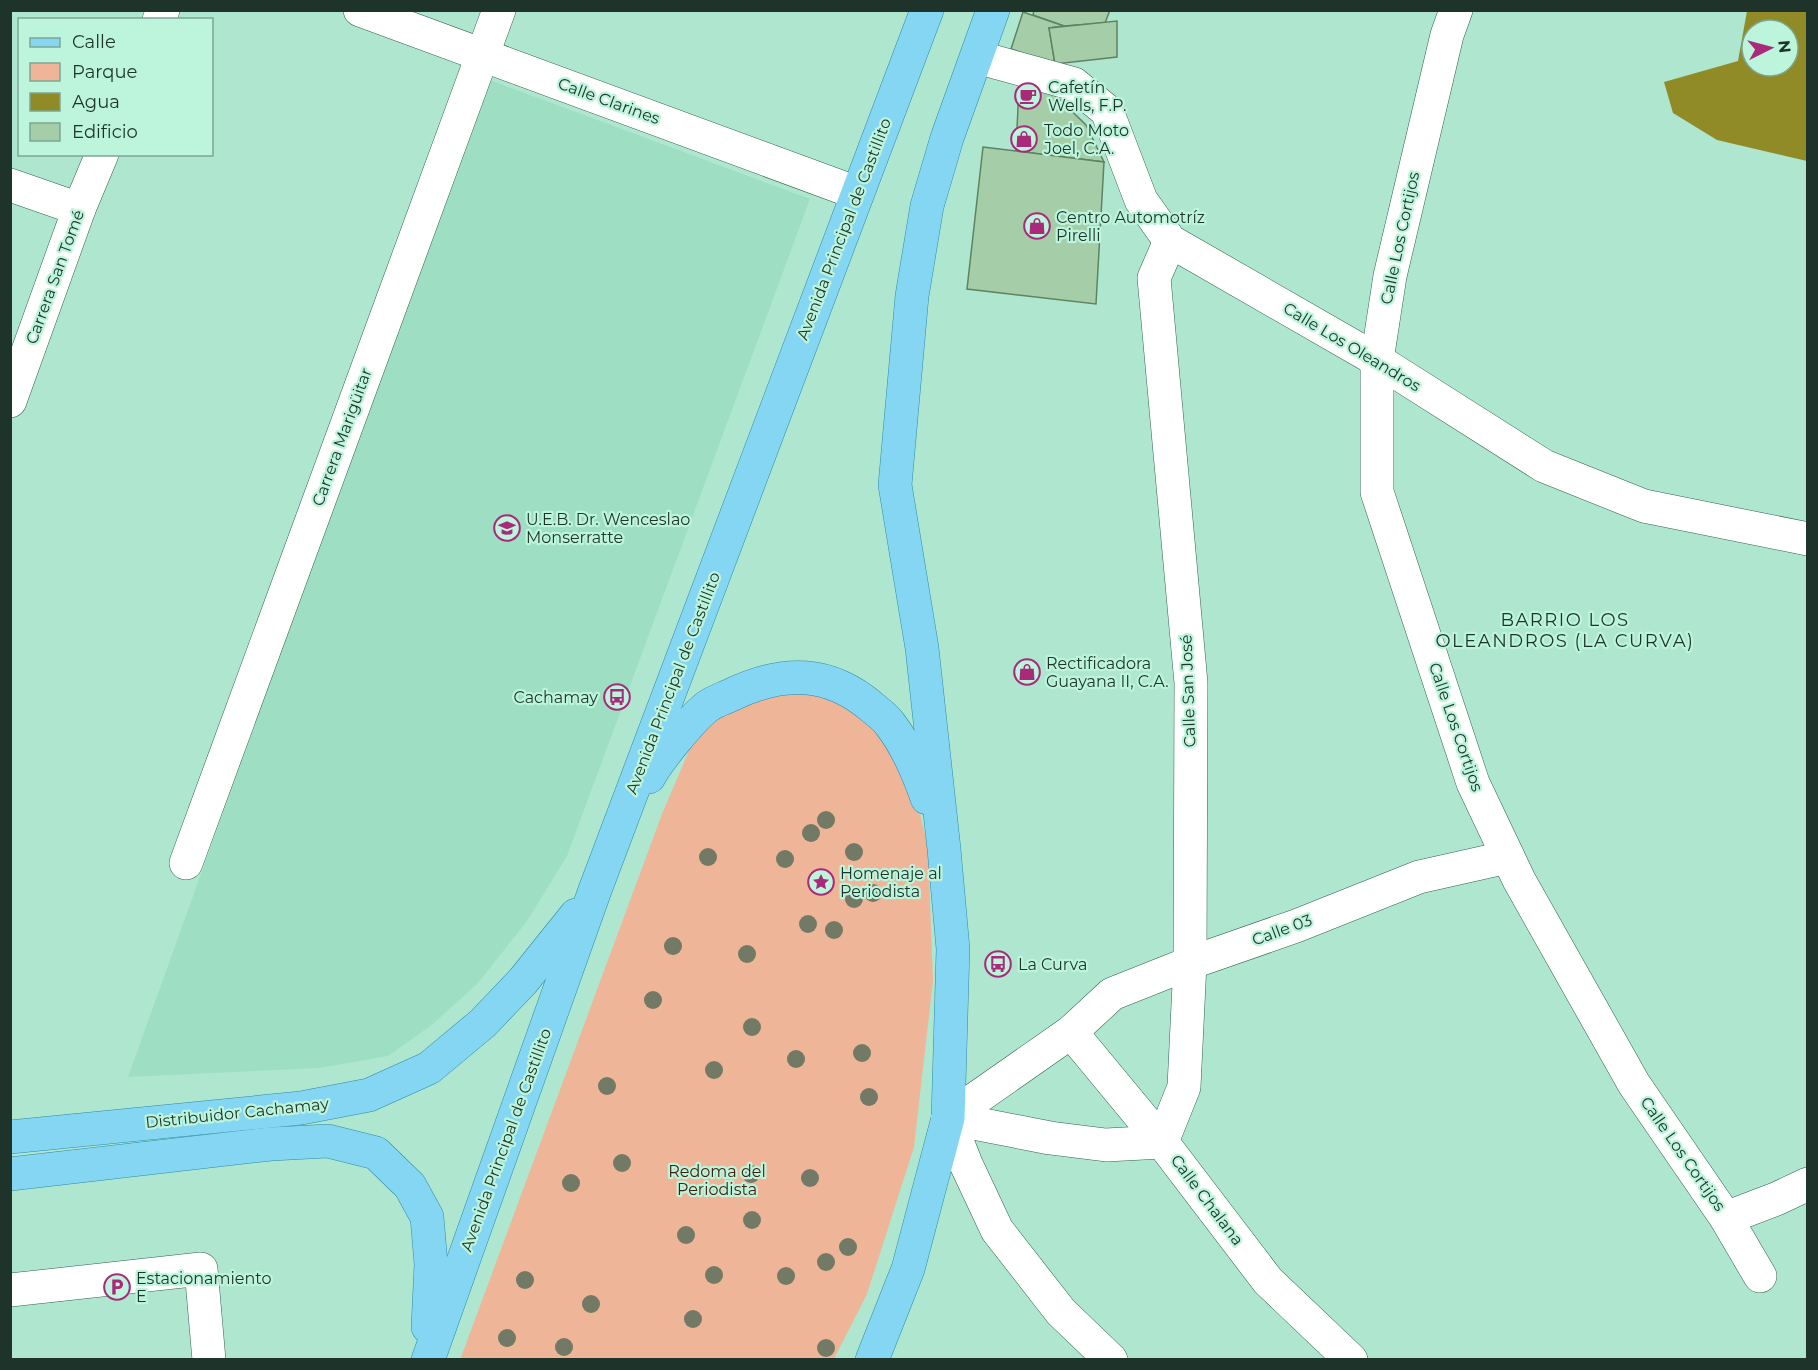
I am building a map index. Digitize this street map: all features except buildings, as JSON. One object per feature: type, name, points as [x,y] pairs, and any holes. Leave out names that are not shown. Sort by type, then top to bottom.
[{"type":"main road","name":"Avenida Principal de Castillito","points":[[427,1359],[595,890],[927,10]]},
{"type":"main road","points":[[872,1359],[908,1269],[948,1118],[953,949],[922,648],[895,485],[912,296],[927,206],[993,10]]},
{"type":"main road","points":[[595,890],[652,773],[673,743],[708,706],[748,687],[788,677],[820,678],[860,696],[890,723],[915,765],[944,849]]},
{"type":"main road","name":"Distribuidor Cachamay","points":[[10,1137],[301,1108],[369,1095],[429,1068],[483,1023],[523,981],[595,890]]},
{"type":"main road","points":[[10,1174],[305,1142],[328,1141],[376,1153],[410,1186],[427,1217],[431,1264],[427,1359]]},
{"type":"street","name":"Calle Clarines","points":[[360,10],[857,193]]},
{"type":"street","name":"Carrera Marigüitar","points":[[186,863],[499,10]]},
{"type":"street","name":"Calle Los Cortijos","points":[[1456,10],[1447,35],[1390,276],[1377,360],[1377,492],[1473,783],[1519,880],[1634,1084],[1726,1218],[1760,1276]]},
{"type":"street","name":"Calle Los Oleandros","points":[[977,57],[1074,84],[1107,111],[1140,200],[1170,241],[1377,360],[1544,466],[1644,506],[1808,538]]},
{"type":"street","name":"Carrera San Tomé","points":[[10,401],[79,209],[101,156]]},
{"type":"street","points":[[10,185],[79,209]]},
{"type":"street","name":"Calle San José","points":[[1162,1142],[1184,1087],[1190,963],[1191,683],[1155,278],[1170,241]]},
{"type":"street","name":"Calle 03","points":[[948,1118],[1071,1032],[1112,994],[1419,878],[1508,857]]},
{"type":"street","name":"Calle Chalana","points":[[1071,1032],[1162,1142],[1268,1281],[1351,1359]]},
{"type":"street","points":[[948,1118],[1050,1138],[1094,1144],[1162,1142]]},
{"type":"street","points":[[948,1118],[966,1164],[997,1230],[1061,1312],[1111,1359]]},
{"type":"street","points":[[1726,1218],[1808,1184]]},
{"type":"street","points":[[10,1290],[201,1269],[209,1359]]},
{"type":"shaded area","name":"U.E.B. Dr. Wenceslao Monserratte","points":[[487,79],[810,199],[567,856],[527,921],[478,983],[433,1024],[388,1056],[319,1068],[128,1077]]},
{"type":"green space","name":"Redoma del Periodista","points":[[780,679],[862,711],[910,773],[928,847],[933,981],[914,1147],[867,1294],[834,1359],[460,1360],[662,814],[708,706]]},
{"type":"water","points":[[1747,11],[1807,11],[1807,161],[1717,140],[1673,113],[1664,82],[1738,61],[1740,50],[1740,78],[1800,78],[1800,18],[1746,18]]},
{"type":"place","name":"Cafetín Wells, F.P.","points":[[1028,96]]},
{"type":"place","name":"Todo Moto Joel, C.A.","points":[[1024,139]]},
{"type":"place","name":"Centro Automotríz Pirelli","points":[[1037,226]]},
{"type":"place","name":"U.E.B. Dr. Wenceslao Monserratte","points":[[507,528]]},
{"type":"place","name":"Rectificadora Guayana II, C.A.","points":[[1027,672]]},
{"type":"place","name":"Cachamay","points":[[617,697]]},
{"type":"place","name":"Homenaje al Periodista","points":[[821,882]]},
{"type":"place","name":"La Curva","points":[[998,964]]},
{"type":"place","name":"Estacionamiento E","points":[[117,1287]]},
{"type":"district","name":"BARRIO LOS OLEANDROS (LA CURVA)","points":[[1565,630]]}]
